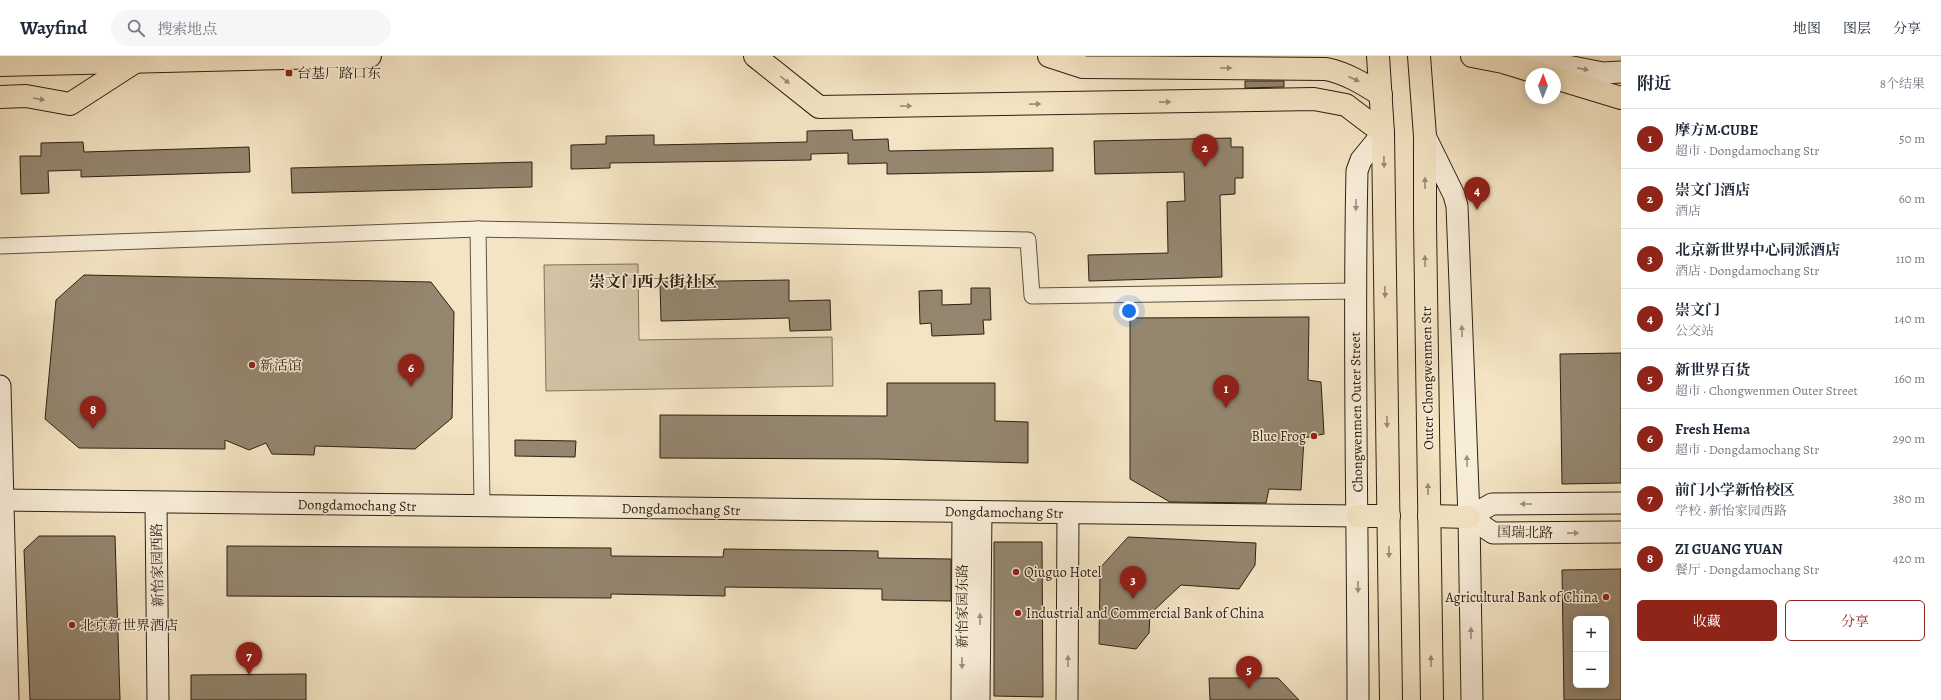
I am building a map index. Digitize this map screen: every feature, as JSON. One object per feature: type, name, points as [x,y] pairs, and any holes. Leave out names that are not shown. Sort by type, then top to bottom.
[{"type":"main road","points":[[0,65],[370,56]]},
{"type":"main road","points":[[755,56],[819,107],[1314,99],[1346,106],[1383,133]]},
{"type":"main road","points":[[1049,56],[1082,67],[1326,69],[1337,71],[1352,78],[1381,95]]},
{"type":"main road","points":[[1378,56],[1383,133],[1391,700]]},
{"type":"main road","name":"Outer Chongwenmen Str","points":[[1419,56],[1425,136],[1432,700]]},
{"type":"main road","points":[[1472,56],[1503,62],[1525,69]]},
{"type":"main road","points":[[0,97],[26,96],[70,104],[135,62]]},
{"type":"main road","points":[[1561,80],[1621,98]]},
{"type":"main road","points":[[1358,516],[1389,516]]},
{"type":"main road","points":[[1429,516],[1469,517]]},
{"type":"street","points":[[1503,62],[1562,65],[1603,73],[1621,72]]},
{"type":"street","name":"Chongwenmen Outer Street","points":[[1358,700],[1358,516],[1354,291],[1357,172],[1361,160],[1383,133]]},
{"type":"street","points":[[1425,136],[1454,195],[1457,206],[1469,517],[1472,700]]},
{"type":"street","points":[[0,246],[478,229],[1028,240],[1032,296],[1354,291]]},
{"type":"street","points":[[478,229],[482,507]]},
{"type":"street","points":[[0,386],[8,700]]},
{"type":"street","name":"Dongdamochang Str","points":[[2,501],[1358,516]]},
{"type":"street","name":"新怡家园西路","points":[[156,503],[158,700]]},
{"type":"street","name":"国瑞北路","points":[[1621,503],[1492,504],[1469,517],[1493,534],[1621,532]]},
{"type":"street","name":"新怡家园东路","points":[[962,700],[972,512]]},
{"type":"street","name":"新怡家园东路","points":[[972,512],[979,700]]},
{"type":"street","points":[[1067,700],[1068,513]]},
{"type":"shaded area","points":[[638,264],[639,340],[832,337],[833,386],[546,391],[544,265]]},
{"type":"building","points":[[1245,81],[1284,81],[1284,87],[1245,88]]},
{"type":"building","points":[[852,130],[853,140],[888,139],[889,151],[1053,148],[1053,171],[887,174],[887,163],[848,164],[848,153],[811,154],[811,160],[610,163],[610,168],[571,169],[571,145],[606,144],[606,136],[654,135],[654,145],[807,142],[807,131]]},
{"type":"building","points":[[1231,138],[1231,147],[1243,147],[1243,178],[1235,178],[1235,194],[1220,195],[1222,277],[1089,281],[1088,255],[1168,253],[1167,202],[1185,201],[1184,172],[1095,174],[1094,141]]},
{"type":"building","points":[[83,142],[84,152],[249,147],[250,172],[81,177],[81,170],[48,171],[49,193],[21,194],[20,156],[41,156],[41,143]]},
{"type":"building","points":[[532,162],[532,187],[292,193],[291,168]]},
{"type":"building","name":"新活馆","points":[[84,275],[431,282],[454,312],[452,418],[415,449],[315,446],[314,455],[272,454],[266,443],[249,450],[225,440],[225,449],[79,448],[45,419],[56,300]]},
{"type":"building","points":[[789,280],[789,301],[830,300],[831,330],[790,331],[789,318],[661,321],[660,282]]},
{"type":"building","points":[[971,288],[990,288],[991,320],[983,320],[984,334],[932,336],[931,323],[920,324],[919,291],[942,290],[942,305],[971,304]]},
{"type":"building","points":[[1309,317],[1308,380],[1321,382],[1324,434],[1304,438],[1301,490],[1269,489],[1266,503],[1170,502],[1130,479],[1130,318]]},
{"type":"building","points":[[1621,353],[1621,483],[1562,484],[1560,354]]},
{"type":"building","points":[[887,383],[995,383],[995,421],[1028,422],[1028,463],[879,459],[660,458],[660,415],[887,416]]},
{"type":"building","points":[[515,440],[576,441],[575,457],[515,456]]},
{"type":"building","name":"北京新世界酒店","points":[[39,536],[115,536],[120,700],[30,700],[24,550]]},
{"type":"building","points":[[1128,537],[1256,543],[1255,565],[1239,589],[1181,585],[1150,614],[1149,633],[1136,649],[1099,644],[1100,568]]},
{"type":"building","points":[[994,542],[1042,542],[1043,697],[994,696]]},
{"type":"building","points":[[227,546],[611,548],[611,556],[723,557],[724,549],[878,551],[878,558],[951,559],[951,601],[882,600],[882,589],[725,587],[725,596],[611,594],[611,598],[227,596]]},
{"type":"building","points":[[1621,569],[1621,700],[1564,700],[1562,570]]},
{"type":"building","points":[[306,674],[306,700],[191,700],[191,675]]},
{"type":"building","points":[[1209,678],[1278,678],[1299,700],[1210,700]]},
{"type":"place","name":"台基厂路口东","points":[[289,73]]},
{"type":"place","name":"崇文门酒店","points":[[1205,167]]},
{"type":"place","name":"崇文门","points":[[1477,210]]},
{"type":"place","name":"新活馆","points":[[252,365]]},
{"type":"place","name":"Fresh Hema","points":[[411,387]]},
{"type":"place","name":"摩方M·CUBE","points":[[1226,408]]},
{"type":"place","name":"ZI GUANG YUAN","points":[[93,429]]},
{"type":"place","name":"Blue Frog","points":[[1314,436]]},
{"type":"place","name":"Qiuguo Hotel","points":[[1016,572]]},
{"type":"place","name":"Agricultural Bank of China","points":[[1606,597]]},
{"type":"place","name":"北京新世界中心同派酒店","points":[[1133,599]]},
{"type":"place","name":"Industrial and Commercial Bank of China","points":[[1018,613]]},
{"type":"place","name":"北京新世界酒店","points":[[72,625]]},
{"type":"place","name":"前门小学新怡校区","points":[[249,675]]},
{"type":"place","name":"新世界百货","points":[[1249,689]]},
{"type":"district","name":"崇文门西大街社区","points":[[653,281]]}]
